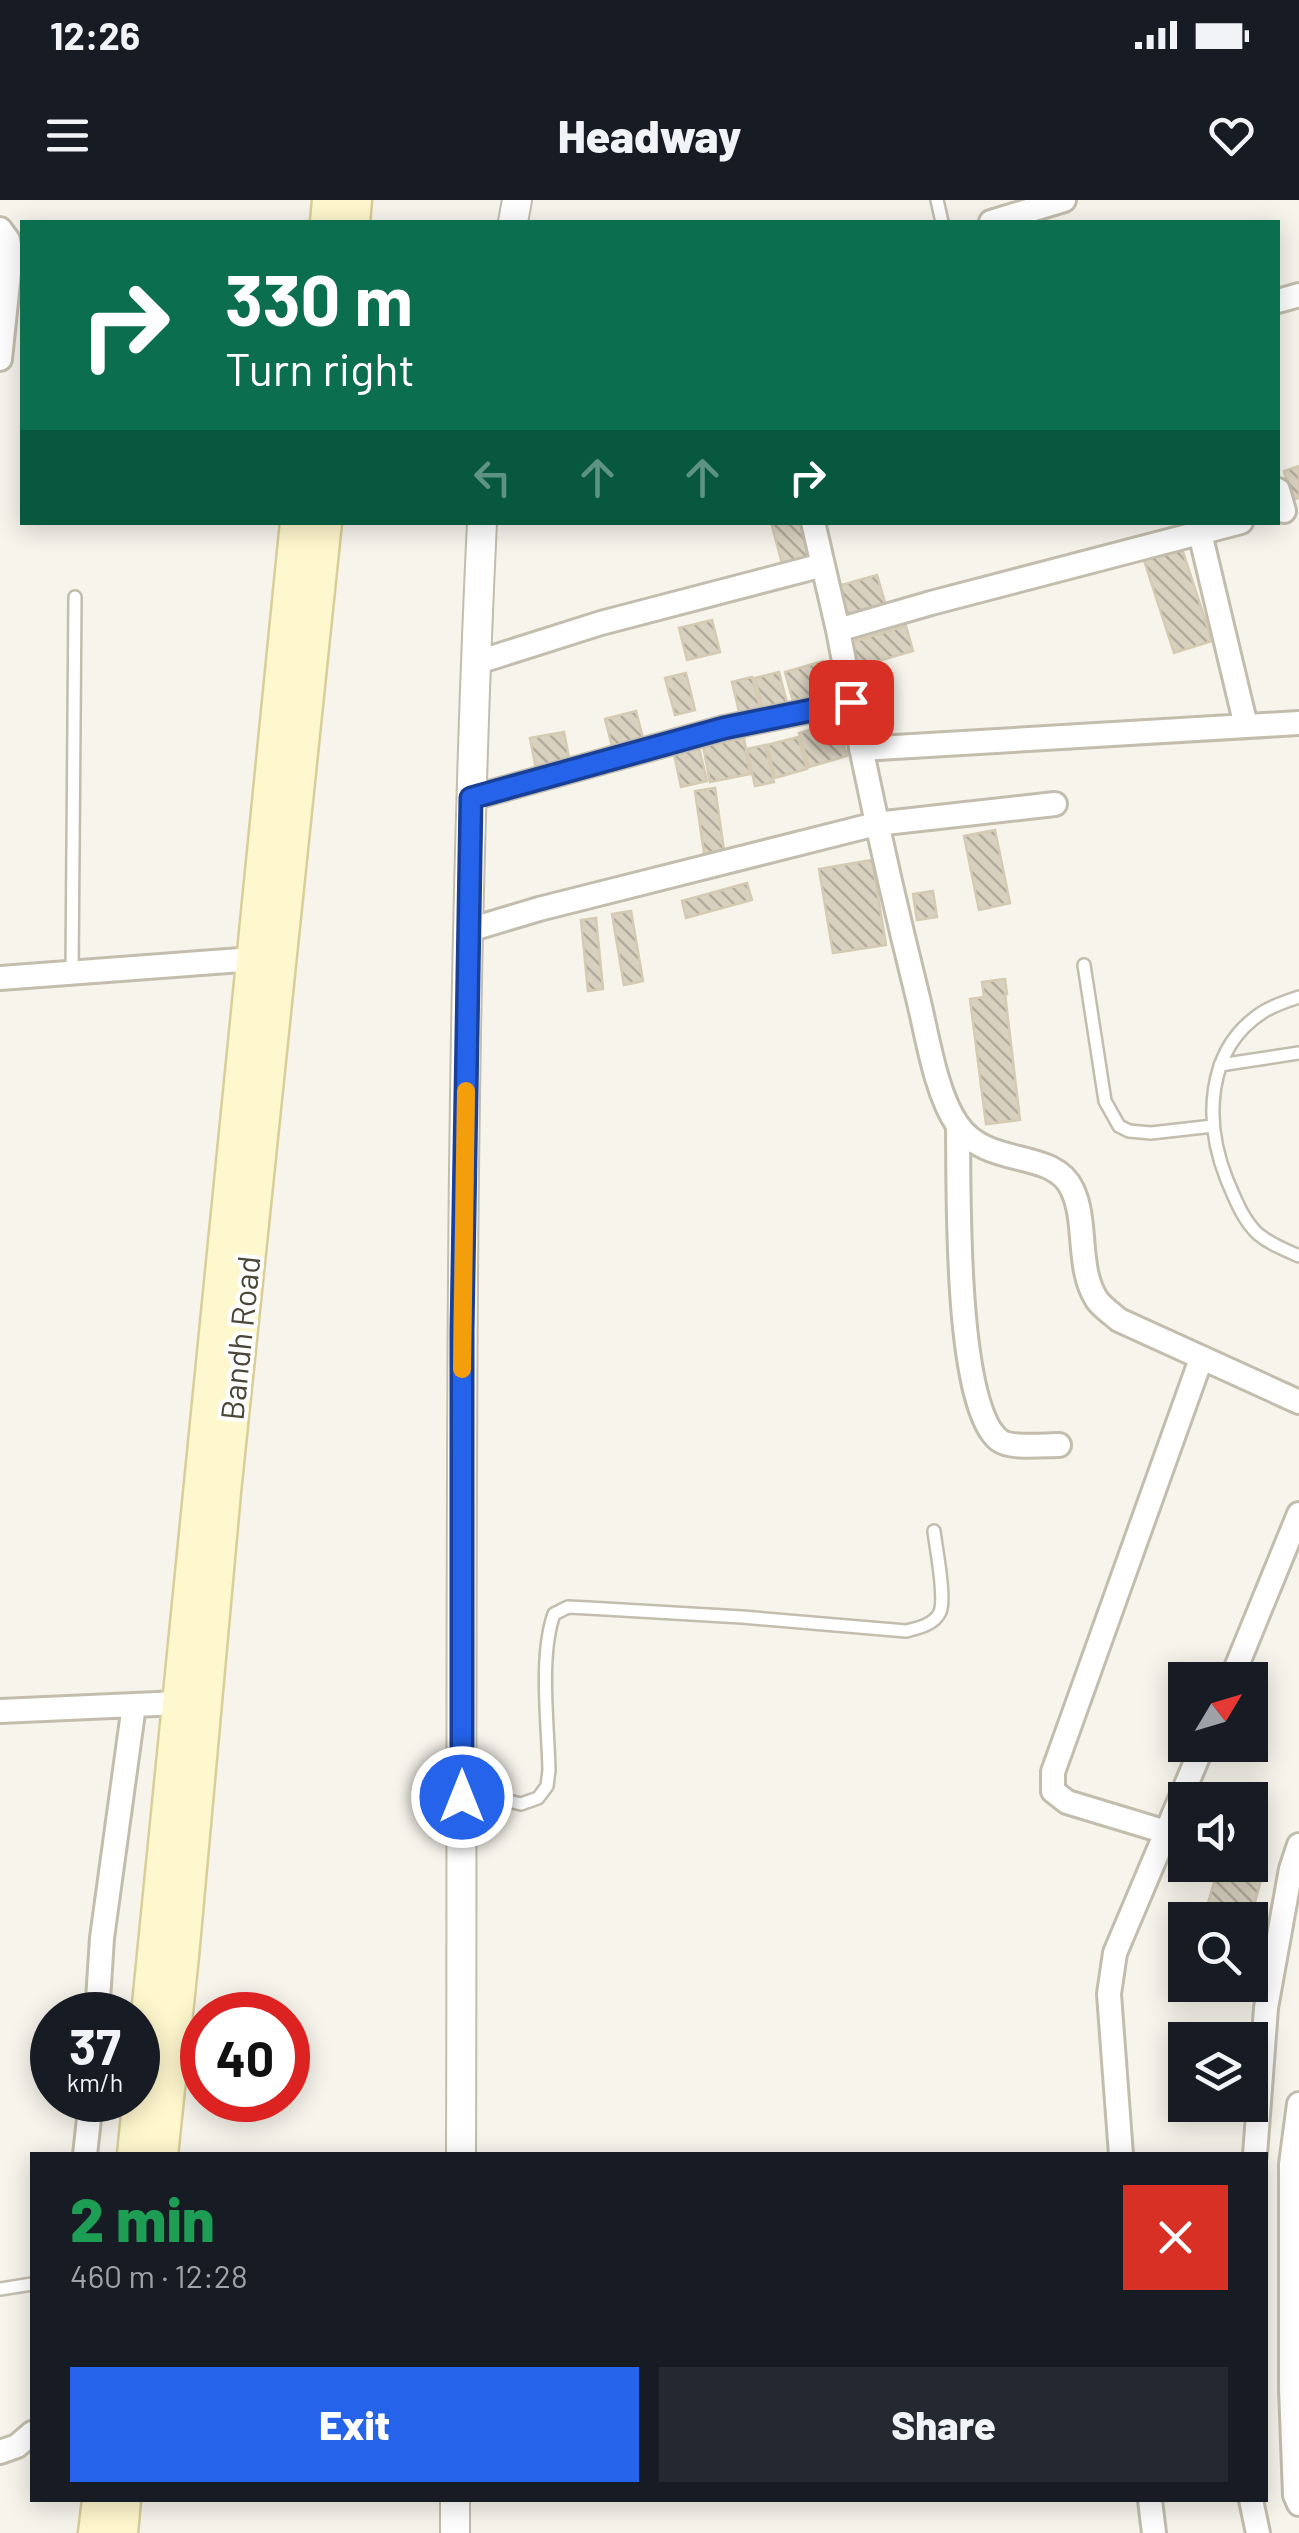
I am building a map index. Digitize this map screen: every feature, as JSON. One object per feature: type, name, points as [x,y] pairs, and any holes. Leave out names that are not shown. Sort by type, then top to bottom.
[{"type":"main road","name":"Bandh Road","points":[[162,2152],[225,1492],[296,525]]},
{"type":"main road","name":"Bandh Road","points":[[133,2152],[179,1703],[267,958],[326,525]]},
{"type":"main road","points":[[94,2533],[98,2502]]},
{"type":"main road","points":[[122,2533],[125,2502]]},
{"type":"street","points":[[998,220],[1064,200]]},
{"type":"street","points":[[0,229],[8,240],[10,254],[0,359]]},
{"type":"street","points":[[461,2152],[462,1331],[471,798],[482,525]]},
{"type":"street","points":[[814,525],[876,824],[942,1094],[958,1126],[977,1145],[1060,1172],[1072,1189],[1088,1276],[1097,1300],[1119,1320],[1299,1402]]},
{"type":"street","points":[[838,630],[1231,525]]},
{"type":"street","points":[[1200,534],[1246,726]]},
{"type":"street","points":[[475,663],[601,623],[824,565]]},
{"type":"street","points":[[471,798],[724,728],[851,702]]},
{"type":"street","points":[[861,749],[1299,723]]},
{"type":"street","points":[[469,930],[876,824],[1055,804]]},
{"type":"street","points":[[0,978],[267,958]]},
{"type":"street","points":[[958,1126],[964,1322],[982,1414],[998,1439],[1008,1444],[1059,1446]]},
{"type":"street","points":[[1166,1832],[1067,1802],[1054,1791],[1053,1772],[1201,1359]]},
{"type":"street","points":[[1238,1662],[1299,1514]]},
{"type":"street","points":[[0,1711],[179,1703]]},
{"type":"street","points":[[98,1992],[102,1938],[134,1705]]},
{"type":"street","points":[[1121,2152],[1109,1994],[1115,1953],[1196,1762]]},
{"type":"street","points":[[1256,2152],[1266,2008],[1291,1869],[1299,1845]]},
{"type":"street","points":[[1299,2104],[1291,2164],[1291,2389],[1295,2496],[1299,2504]]},
{"type":"street","points":[[85,2152],[89,2122]]},
{"type":"street","points":[[0,2452],[17,2446],[30,2435]]},
{"type":"street","points":[[455,2502],[455,2533]]},
{"type":"street","points":[[1150,2502],[1154,2533]]},
{"type":"street","points":[[1251,2502],[1258,2533]]},
{"type":"lane","points":[[72,972],[75,597]]},
{"type":"lane","points":[[1084,965],[1105,1101],[1119,1126],[1129,1132],[1151,1133],[1213,1126]]},
{"type":"lane","points":[[1299,997],[1264,1012],[1233,1040],[1220,1065],[1212,1097],[1219,1158],[1246,1220],[1258,1234],[1299,1256]]},
{"type":"lane","points":[[1220,1065],[1299,1052]]},
{"type":"lane","points":[[462,1797],[521,1804],[538,1798],[547,1786],[548,1630],[554,1614],[568,1607],[906,1631],[928,1626],[940,1612],[942,1590],[934,1531]]},
{"type":"lane","points":[[0,2289],[30,2284]]},
{"type":"building","points":[[1299,466],[1299,498],[1292,500],[1284,471]]},
{"type":"building","points":[[772,525],[805,525],[815,562],[784,571]]},
{"type":"building","points":[[1182,549],[1212,641],[1174,653],[1144,560]]},
{"type":"building","points":[[877,575],[886,606],[843,619],[834,587]]},
{"type":"building","points":[[712,620],[720,652],[687,660],[679,628]]},
{"type":"building","points":[[906,626],[913,651],[855,668],[848,643]]},
{"type":"building","points":[[823,661],[833,695],[794,705],[785,672]]},
{"type":"building","points":[[779,672],[788,707],[764,713],[755,678]]},
{"type":"building","points":[[686,673],[695,710],[675,715],[665,678]]},
{"type":"building","points":[[752,677],[762,715],[741,720],[732,682]]},
{"type":"building","points":[[636,711],[645,746],[614,754],[605,719]]},
{"type":"building","points":[[837,722],[847,756],[809,767],[799,733]]},
{"type":"building","points":[[564,732],[571,768],[537,774],[530,738]]},
{"type":"building","points":[[798,737],[807,769],[775,778],[767,745]]},
{"type":"building","points":[[744,738],[750,774],[710,782],[703,746]]},
{"type":"building","points":[[698,744],[707,781],[681,787],[673,749]]},
{"type":"building","points":[[765,745],[774,782],[755,786],[747,749]]},
{"type":"building","points":[[715,788],[725,857],[705,860],[695,791]]},
{"type":"building","points":[[995,830],[1010,903],[979,910],[964,836]]},
{"type":"building","points":[[872,860],[886,945],[833,953],[819,869]]},
{"type":"building","points":[[747,883],[752,900],[686,918],[682,901]]},
{"type":"building","points":[[933,891],[937,917],[917,920],[913,894]]},
{"type":"building","points":[[631,911],[643,981],[624,985],[612,914]]},
{"type":"building","points":[[596,918],[603,989],[588,991],[581,920]]},
{"type":"building","points":[[1005,979],[1020,1120],[986,1124],[970,999],[984,997],[982,982]]},
{"type":"building","points":[[1214,1882],[1260,1882],[1255,1902],[1208,1902]]},
{"type":"slow traffic","points":[[462,1369],[466,1091]]},
{"type":"route","points":[[462,1797],[462,1331],[471,798],[724,728],[851,702]]}]
